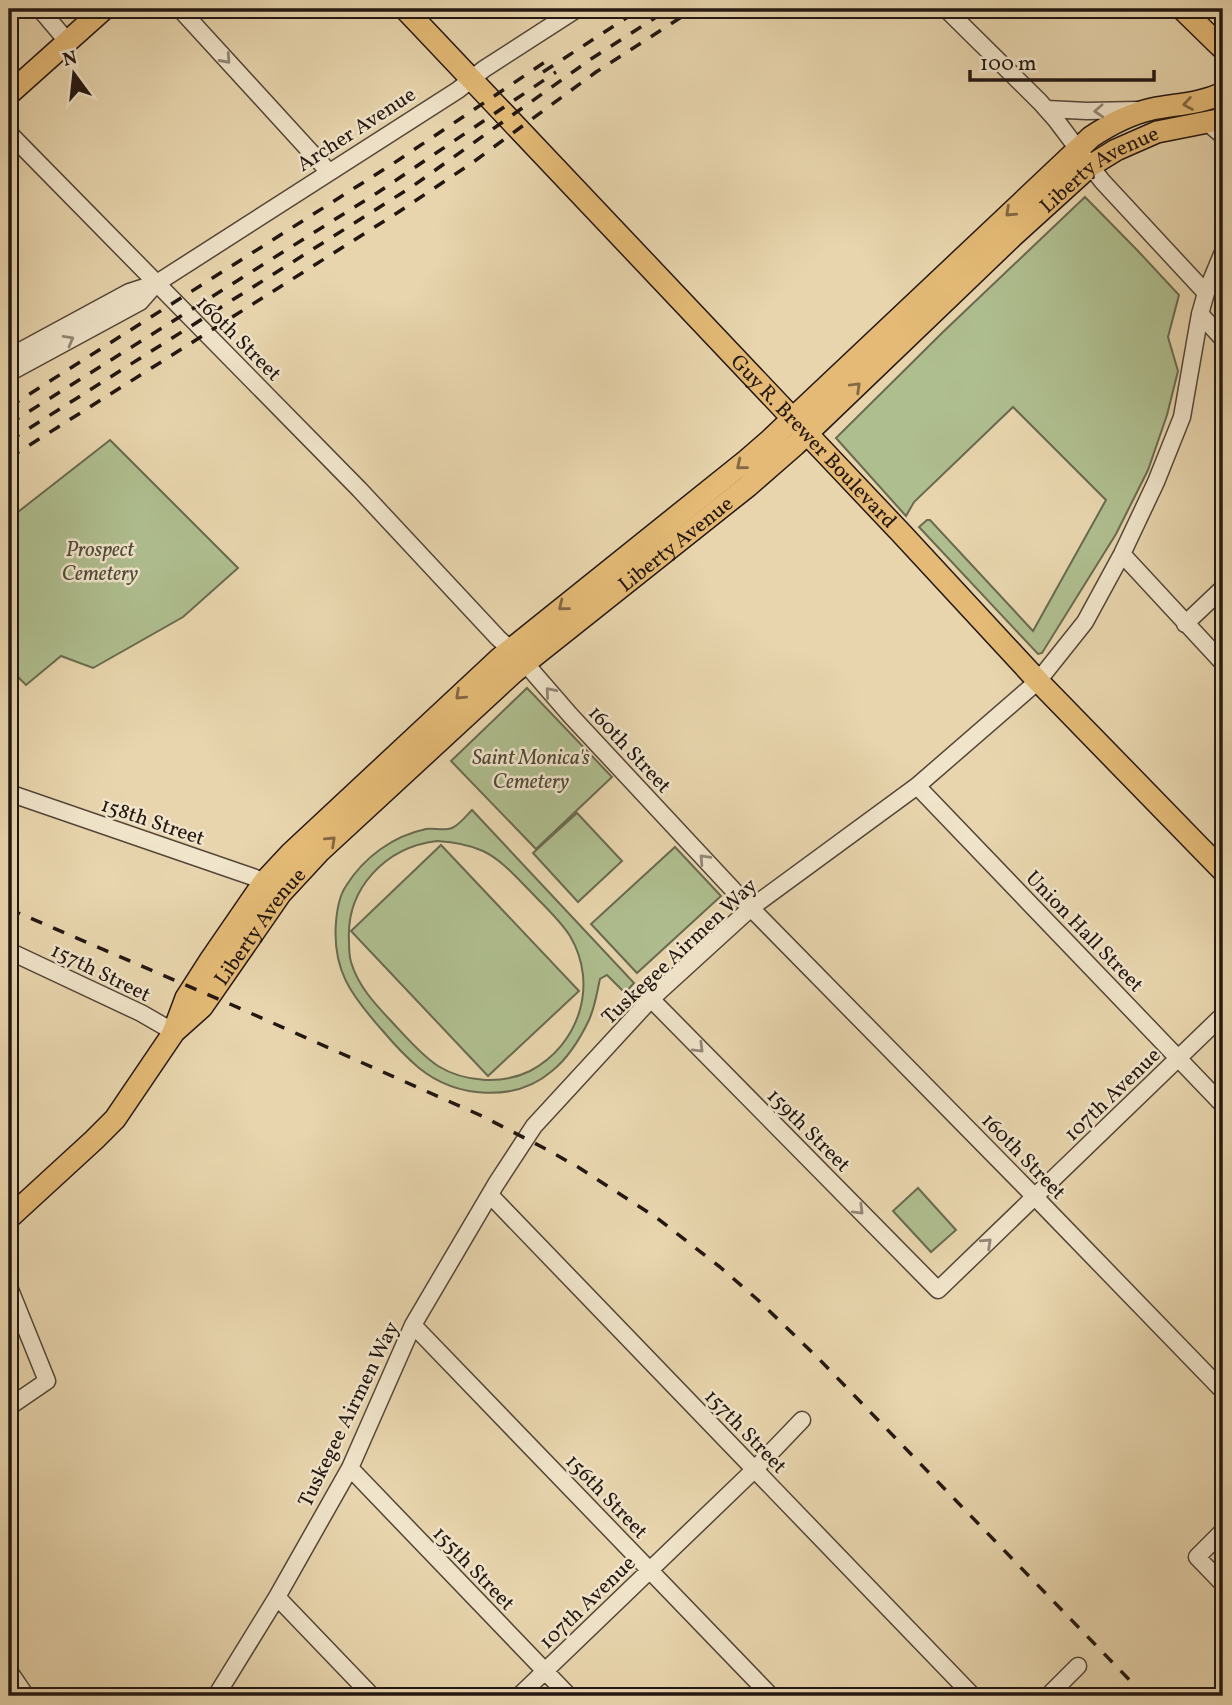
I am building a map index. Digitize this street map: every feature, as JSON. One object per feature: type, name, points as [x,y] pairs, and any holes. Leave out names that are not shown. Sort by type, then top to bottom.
[{"type":"main road","points":[[9,94],[104,9]]},
{"type":"main road","name":"Guy R. Brewer Boulevard","points":[[405,9],[1038,681],[1223,871]]},
{"type":"main road","points":[[1182,9],[1223,49]]},
{"type":"main road","name":"Liberty Avenue","points":[[9,1218],[121,1111],[174,1032],[202,1007],[273,887],[290,853],[322,822],[518,656],[748,486],[799,427],[1077,148],[1110,125],[1151,109],[1198,102],[1223,93]]},
{"type":"main road","name":"Liberty Avenue","points":[[799,427],[1090,166],[1116,149],[1148,135],[1168,129],[1218,126]]},
{"type":"street","points":[[40,9],[67,41]]},
{"type":"street","points":[[180,9],[329,172]]},
{"type":"street","name":"Archer Avenue","points":[[9,357],[129,292],[157,283],[458,89],[576,9]]},
{"type":"street","points":[[946,9],[1047,109],[1102,181],[1206,293]]},
{"type":"street","name":"Liberty Avenue","points":[[1047,109],[1151,109]]},
{"type":"street","name":"160th Street","points":[[9,133],[359,489],[518,656],[570,716],[728,884],[1223,1391]]},
{"type":"street","name":"Tuskegee Airmen Way","points":[[216,1696],[278,1597],[350,1468],[413,1325],[534,1126],[651,999],[752,907],[917,786],[1038,681],[1085,622],[1122,554],[1156,482],[1182,417],[1199,314],[1223,252]]},
{"type":"street","name":"Archer Avenue","points":[[9,373],[140,302],[157,283]]},
{"type":"street","points":[[1199,314],[1223,339]]},
{"type":"street","points":[[1122,554],[1223,663]]},
{"type":"street","points":[[1185,624],[1223,588]]},
{"type":"street","name":"Union Hall Street","points":[[917,786],[1223,1105]]},
{"type":"street","name":"158th Street","points":[[9,793],[273,887]]},
{"type":"street","name":"157th Street","points":[[9,951],[141,1013],[174,1032]]},
{"type":"street","name":"159th Street","points":[[651,999],[938,1290]]},
{"type":"street","name":"107th Avenue","points":[[938,1290],[1223,1015]]},
{"type":"street","name":"157th Street","points":[[490,1195],[973,1696]]},
{"type":"street","points":[[9,1287],[47,1381],[9,1407]]},
{"type":"street","name":"156th Street","points":[[413,1325],[771,1696]]},
{"type":"street","name":"107th Avenue","points":[[519,1696],[754,1470],[802,1420]]},
{"type":"street","name":"155th Street","points":[[350,1468],[569,1696]]},
{"type":"street","points":[[1223,1531],[1197,1557],[1223,1584]]},
{"type":"street","points":[[278,1597],[372,1696]]},
{"type":"street","points":[[1048,1696],[1078,1666]]},
{"type":"street","points":[[9,1671],[26,1696]]},
{"type":"green space","points":[[1085,197],[1179,295],[1168,337],[1178,371],[1167,415],[1148,470],[1116,534],[1042,653],[1038,654],[919,527],[930,520],[1033,631],[1106,500],[1013,407],[914,502],[906,516],[836,438]]},
{"type":"green space","name":"Prospect Cemetery","points":[[110,440],[238,568],[183,617],[93,668],[61,656],[26,685],[9,668],[9,519]]},
{"type":"green space","name":"Saint Monica's Cemetery","points":[[527,688],[612,777],[536,849],[451,761]]},
{"type":"green space","points":[[472,810],[634,983],[625,993],[607,975],[600,979],[589,1020],[578,1041],[563,1060],[537,1081],[503,1092],[468,1091],[450,1086],[419,1068],[361,1005],[346,981],[337,954],[336,922],[340,899],[361,866],[391,842],[426,829],[452,828]],"holes":[[[437,841],[477,849],[503,864],[562,924],[579,955],[583,993],[572,1030],[547,1060],[530,1071],[507,1078],[483,1080],[459,1076],[438,1066],[414,1046],[373,1001],[358,979],[351,962],[350,922],[354,904],[362,888],[386,861],[418,845]]]},
{"type":"green space","points":[[577,813],[622,861],[578,902],[533,853]]},
{"type":"green space","points":[[441,845],[579,991],[488,1076],[351,931]]},
{"type":"green space","points":[[675,847],[721,896],[637,973],[591,924]]},
{"type":"green space","points":[[918,1188],[956,1230],[931,1252],[893,1211]]},
{"type":"railway","points":[[543,72],[640,9]]},
{"type":"railway","points":[[9,441],[413,186],[591,59],[669,9]]},
{"type":"railway","points":[[9,458],[397,213],[472,163],[596,72],[694,9]]},
{"type":"railway","points":[[9,407],[394,163],[548,60]]},
{"type":"railway","points":[[9,424],[377,193],[556,72]]},
{"type":"railway","points":[[9,909],[482,1116],[578,1167],[657,1218],[758,1300],[818,1358],[1145,1696]]}]
